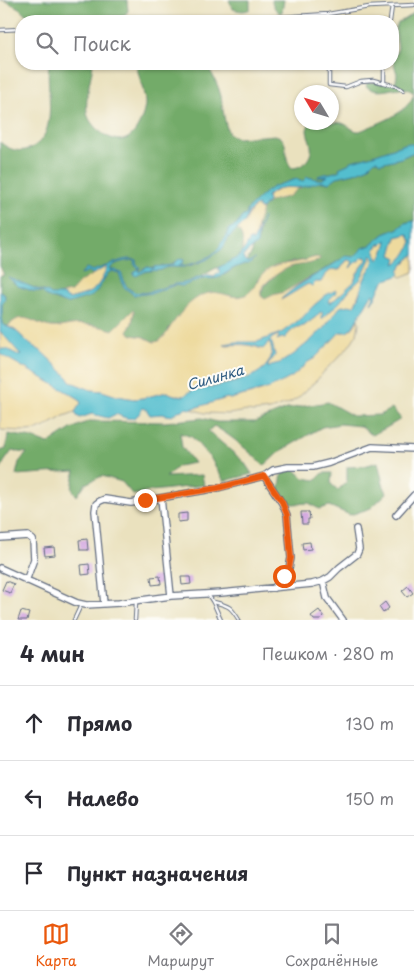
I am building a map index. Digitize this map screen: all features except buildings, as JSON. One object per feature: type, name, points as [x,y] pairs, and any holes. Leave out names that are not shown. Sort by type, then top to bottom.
[{"type":"street","points":[[104,604],[95,511],[96,504],[100,500],[131,502],[161,498],[218,488],[264,476],[273,470],[288,467],[313,467],[372,447],[414,448]]},
{"type":"street","points":[[264,476],[282,502],[287,515],[291,558],[289,568],[274,588]]},
{"type":"street","points":[[396,515],[414,495]]},
{"type":"street","points":[[161,498],[172,596]]},
{"type":"street","points":[[0,568],[81,604],[104,604],[312,584],[323,582],[330,578],[357,554],[359,549],[356,529]]},
{"type":"street","points":[[0,538],[28,536],[33,540],[34,559],[26,581]]},
{"type":"street","points":[[323,582],[327,598],[343,620]]},
{"type":"lane","points":[[312,15],[369,7],[414,4]]},
{"type":"lane","points":[[391,15],[392,6]]},
{"type":"lane","points":[[0,30],[15,29]]},
{"type":"lane","points":[[328,70],[329,85],[346,87],[361,81],[372,80],[396,86],[403,90]]},
{"type":"lane","points":[[384,70],[384,83]]},
{"type":"lane","points":[[207,594],[214,602],[220,620]]},
{"type":"lane","points":[[135,620],[136,601]]},
{"type":"lane","points":[[214,602],[231,608],[239,620]]},
{"type":"lane","points":[[74,620],[81,604]]},
{"type":"green space","points":[[4,0],[127,0],[128,11],[125,15],[27,15],[19,8]]},
{"type":"green space","points":[[229,0],[250,0],[250,9],[242,11],[233,9]]},
{"type":"green space","points":[[272,0],[284,0],[282,12],[280,13],[276,9]]},
{"type":"green space","points":[[414,13],[414,93],[402,88],[372,90],[366,86],[367,83],[393,83],[396,81],[396,70],[399,70],[399,22]]},
{"type":"green space","points":[[48,70],[92,70],[87,101],[89,119],[103,134],[116,140],[122,140],[131,136],[142,119],[145,105],[138,70],[210,70],[220,92],[229,134],[237,138],[275,135],[280,137],[285,144],[287,159],[292,168],[300,166],[309,158],[311,144],[307,130],[339,130],[339,123],[360,131],[392,117],[406,107],[414,93],[414,145],[405,144],[352,161],[339,168],[340,170],[318,177],[328,176],[321,180],[307,177],[303,181],[297,179],[270,189],[247,210],[247,214],[241,218],[237,225],[229,229],[219,248],[203,260],[179,266],[184,260],[182,259],[174,262],[172,265],[154,267],[154,269],[148,267],[138,272],[140,267],[136,260],[132,259],[122,260],[93,271],[86,268],[80,275],[88,271],[93,274],[71,292],[57,296],[13,282],[18,286],[42,292],[51,298],[69,303],[96,292],[108,273],[112,271],[119,273],[124,287],[134,295],[153,293],[175,285],[181,286],[201,279],[226,274],[244,264],[252,253],[253,247],[257,243],[260,225],[257,229],[259,215],[268,202],[287,196],[305,185],[317,182],[328,183],[337,177],[354,173],[369,167],[375,160],[380,163],[401,158],[414,152],[414,221],[405,223],[399,228],[384,234],[371,245],[363,248],[354,257],[346,256],[291,289],[265,299],[263,298],[261,295],[265,286],[278,274],[292,266],[317,262],[316,257],[286,263],[258,280],[252,291],[243,296],[234,297],[229,295],[169,328],[166,335],[159,341],[154,342],[144,337],[131,335],[128,331],[132,323],[133,310],[113,330],[81,324],[51,327],[25,319],[14,321],[8,326],[2,324],[2,303],[5,296],[0,292],[0,276],[4,275],[0,266],[0,142],[13,150],[21,151],[29,149],[39,142],[45,133],[48,123]]},
{"type":"green space","points":[[237,229],[244,241],[242,254],[224,265],[185,283],[167,286],[151,292],[135,293],[126,286],[121,273],[110,269],[117,263],[133,260],[134,264],[139,268],[135,272],[137,275],[146,271],[161,270],[167,267],[185,267],[199,263],[222,249],[229,237]]},
{"type":"green space","points":[[328,402],[353,416],[380,415],[392,408],[401,419],[372,435],[360,426],[340,424],[322,427],[279,452],[264,466],[240,444],[214,426],[208,431],[244,462],[252,474],[224,481],[211,459],[192,437],[180,433],[182,447],[194,463],[178,466],[166,477],[202,475],[204,485],[133,495],[122,482],[102,476],[85,484],[77,496],[72,489],[75,471],[16,475],[19,462],[27,453],[12,451],[0,471],[0,451],[6,449],[8,434],[32,438],[48,444],[71,429],[89,421],[165,422],[202,418],[217,422],[255,422],[287,409]]},
{"type":"green space","points":[[378,462],[387,493],[371,508],[350,515],[329,506],[319,509],[309,503],[292,504],[279,491],[283,469],[294,469],[304,478],[316,480],[323,473],[332,473],[331,484],[338,490],[347,481],[347,467],[364,466]]},
{"type":"sand","points":[[283,187],[301,188],[287,197],[266,204],[268,201],[267,196]]},
{"type":"sand","points":[[258,205],[260,210],[262,209],[255,239],[252,242],[251,239],[242,254],[242,238],[237,229]]},
{"type":"sand","points":[[408,234],[412,241],[408,251],[395,264],[397,258],[391,255],[396,237]]},
{"type":"sand","points":[[386,240],[383,254],[379,260],[375,249]]},
{"type":"sand","points":[[414,254],[414,272],[402,277],[398,275],[402,266]]},
{"type":"sand","points":[[372,255],[374,257],[373,264],[366,275],[355,304],[353,306],[342,306],[323,329],[293,355],[268,368],[275,355],[272,343],[270,342],[271,357],[267,365],[260,372],[240,381],[192,391],[184,396],[167,392],[134,399],[91,390],[71,382],[41,351],[8,326],[21,318],[51,327],[82,324],[113,330],[133,310],[132,323],[128,331],[131,335],[144,337],[154,342],[163,338],[180,314],[204,294],[217,293],[239,297],[252,290],[265,272],[273,267],[320,258],[313,262],[287,268],[264,285],[261,290],[261,296],[265,299],[284,292],[310,277],[281,300],[306,285],[312,286],[315,282],[321,282],[330,271],[334,269],[340,270],[347,260],[353,262],[350,268],[363,257],[366,257],[367,260],[357,273],[354,282],[332,302],[328,302],[332,293],[326,295],[304,317],[281,333],[257,342],[224,345],[247,345],[261,349],[272,338],[278,335],[277,339],[285,338],[290,332],[297,327],[304,326],[320,312],[323,312],[322,319],[360,280]]},
{"type":"sand","points":[[105,267],[107,269],[97,287],[93,290],[84,295],[69,299],[62,295],[57,296],[71,292],[80,282]]},
{"type":"sand","points":[[358,319],[357,334],[349,346],[318,379],[290,403],[270,410],[229,414],[205,413],[191,409],[227,398],[230,399],[261,391],[292,377],[315,358],[340,332],[346,332],[351,329]]},
{"type":"sand","points":[[0,331],[21,354],[21,356],[0,349]]},
{"type":"sand","points":[[0,354],[78,398],[81,403],[75,412],[37,430],[1,430]]},
{"type":"water","points":[[405,144],[414,145],[414,152],[401,158],[380,163],[375,160],[369,167],[337,177],[329,183],[319,182],[299,188],[284,187],[276,190],[267,196],[268,201],[262,209],[258,208],[258,205],[249,212],[244,223],[229,237],[222,249],[206,260],[184,267],[167,267],[161,270],[146,271],[136,276],[133,274],[139,268],[134,264],[133,260],[118,263],[110,268],[121,273],[127,287],[137,293],[149,292],[174,284],[186,283],[204,276],[214,277],[220,272],[218,268],[240,256],[251,239],[252,242],[258,230],[257,244],[243,258],[249,262],[255,258],[249,264],[234,268],[218,278],[201,279],[183,286],[175,285],[153,293],[134,295],[124,287],[119,273],[112,271],[108,273],[92,296],[64,303],[49,298],[42,292],[18,286],[8,277],[51,295],[62,295],[69,299],[84,295],[93,290],[100,282],[107,268],[93,274],[88,271],[80,275],[86,268],[93,271],[122,260],[132,259],[136,260],[140,267],[139,272],[148,267],[154,269],[154,267],[172,265],[180,259],[184,260],[180,266],[198,262],[210,256],[219,248],[229,229],[237,225],[241,218],[247,214],[247,210],[274,186],[297,179],[303,181],[307,177],[321,180],[328,176],[318,176],[340,170],[339,168],[352,161]]},
{"type":"water","points":[[414,221],[414,254],[401,267],[399,274],[384,281],[371,303],[374,296],[372,294],[352,328],[347,332],[340,332],[315,358],[292,377],[270,388],[191,409],[185,408],[172,416],[162,414],[150,415],[143,408],[133,418],[116,414],[108,418],[92,414],[80,418],[75,412],[81,403],[78,398],[0,354],[0,349],[7,349],[21,355],[0,331],[0,292],[4,294],[5,298],[2,304],[3,325],[15,330],[31,345],[41,351],[71,382],[91,390],[134,399],[167,392],[184,396],[192,391],[240,381],[260,372],[267,365],[272,353],[269,341],[263,349],[243,344],[224,344],[257,342],[281,333],[303,317],[326,295],[336,290],[335,294],[328,301],[329,303],[332,302],[354,282],[367,260],[366,257],[363,257],[350,268],[353,262],[347,260],[340,269],[328,272],[321,282],[316,282],[312,286],[306,285],[281,299],[346,256],[354,257],[363,248],[371,245],[384,234],[399,228],[405,223]],"holes":[[[408,234],[412,241],[408,251],[395,264],[397,258],[391,255],[396,237]],[[386,240],[383,254],[378,260],[375,249],[380,243],[381,246]],[[372,255],[374,257],[373,262],[354,306],[340,307],[323,329],[310,341],[293,355],[268,368],[275,355],[270,341],[272,338],[278,335],[277,340],[285,338],[290,332],[297,327],[304,326],[320,312],[323,313],[322,319],[360,280]]]},
{"type":"route","points":[[145,500],[218,488],[264,476],[282,502],[287,515],[291,558],[289,568],[284,576]]},
{"type":"water label","name":"Силинка","points":[[215,377]]}]
